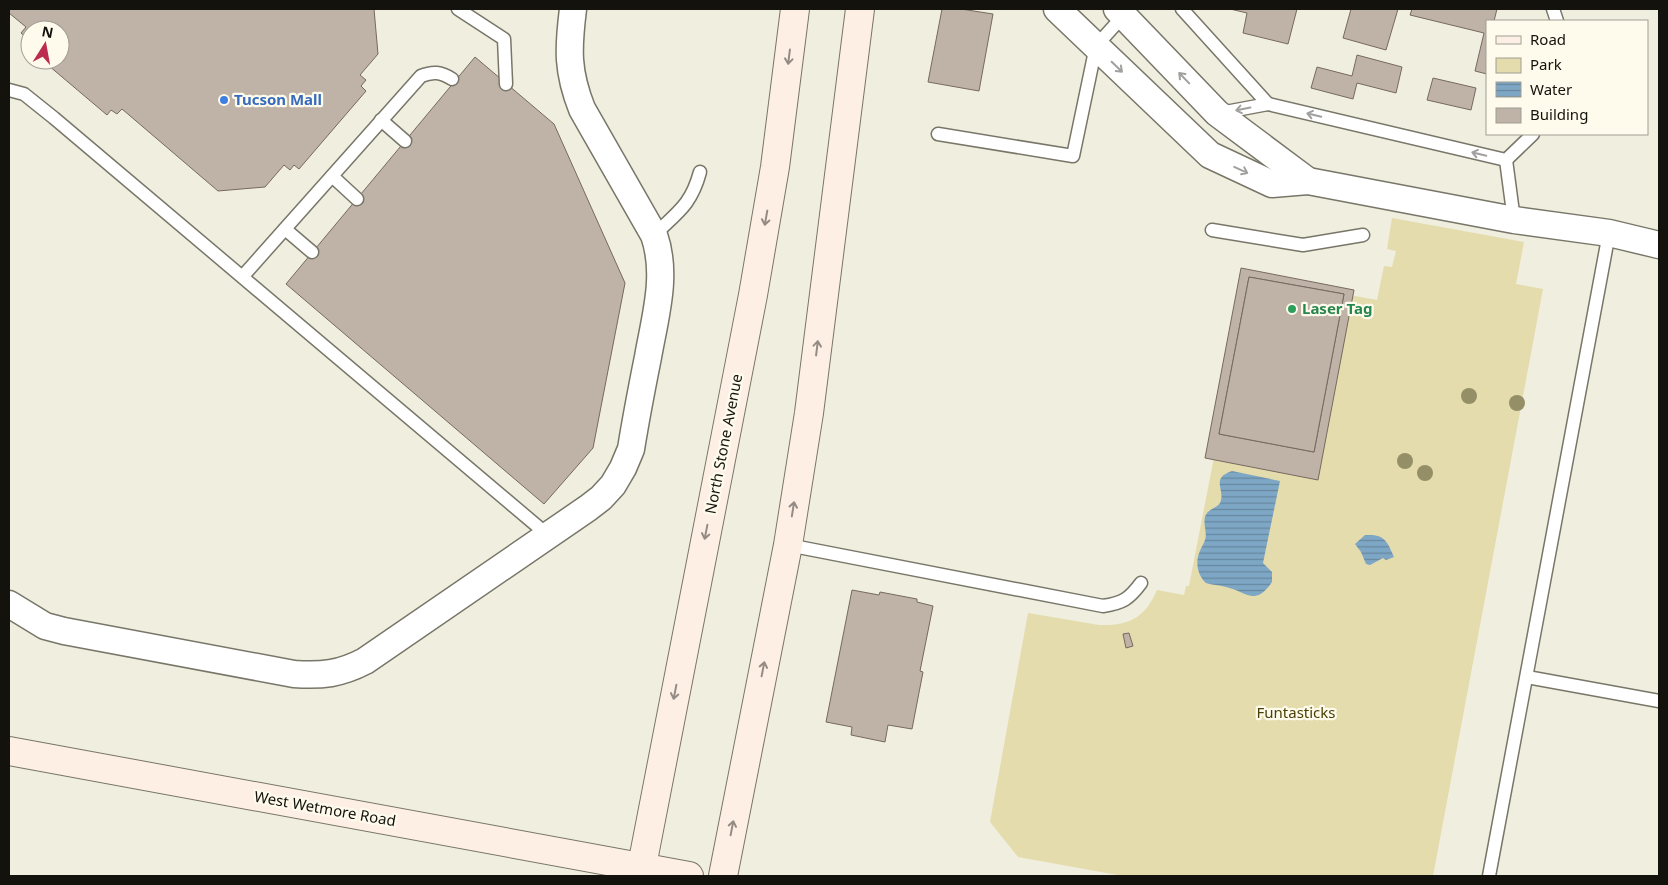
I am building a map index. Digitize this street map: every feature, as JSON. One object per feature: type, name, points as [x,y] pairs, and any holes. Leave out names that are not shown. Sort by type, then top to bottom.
[{"type":"main road","name":"North Stone Avenue","points":[[641,872],[753,295],[775,167],[795,9]]},
{"type":"main road","points":[[723,876],[788,545],[811,399],[860,9]]},
{"type":"main road","name":"West Wetmore Road","points":[[9,751],[641,872],[689,876]]},
{"type":"street","points":[[9,604],[29,618],[45,626],[64,631],[294,674],[332,674],[350,669],[365,661],[549,536],[601,498],[613,485],[623,468],[630,448],[661,279],[659,249],[654,235],[582,109],[574,89],[569,67],[569,45],[573,9]]},
{"type":"street","points":[[1057,9],[1210,155],[1272,184],[1308,182],[1514,220],[1609,233],[1659,245]]},
{"type":"street","points":[[1121,12],[1218,114],[1308,182]]},
{"type":"lane","points":[[458,9],[504,39],[506,84]]},
{"type":"lane","points":[[1182,9],[1268,104]]},
{"type":"lane","points":[[938,134],[1073,156],[1096,46],[1121,12]]},
{"type":"lane","points":[[243,276],[421,76],[431,72],[443,73],[452,79]]},
{"type":"lane","points":[[9,90],[24,94],[48,113],[549,536]]},
{"type":"lane","points":[[1218,114],[1268,104],[1506,160]]},
{"type":"lane","points":[[381,120],[405,141]]},
{"type":"lane","points":[[1506,160],[1532,135]]},
{"type":"lane","points":[[1506,160],[1514,220]]},
{"type":"lane","points":[[654,235],[686,205],[692,195],[700,172]]},
{"type":"lane","points":[[332,176],[357,199]]},
{"type":"lane","points":[[285,229],[312,252]]},
{"type":"lane","points":[[1212,230],[1303,245],[1363,235]]},
{"type":"lane","points":[[1489,876],[1528,677],[1609,233]]},
{"type":"lane","points":[[788,545],[1103,606],[1118,603],[1131,596],[1142,583]]},
{"type":"lane","points":[[1528,677],[1659,701]]},
{"type":"green space","name":"Funtasticks","points":[[1392,218],[1524,242],[1516,284],[1543,289],[1433,876],[1123,876],[1018,857],[990,822],[1028,613],[1099,625],[1119,624],[1141,614],[1157,590],[1184,595],[1186,586],[1189,586],[1249,277],[1377,300],[1384,266],[1392,267],[1396,251],[1387,249]]},
{"type":"water","points":[[1232,471],[1280,481],[1263,563],[1272,572],[1272,582],[1266,590],[1256,596],[1250,596],[1233,589],[1206,583],[1198,568],[1198,555],[1206,537],[1205,516],[1220,502],[1220,480]]},
{"type":"water","points":[[1365,535],[1381,537],[1394,557],[1386,560],[1383,558],[1370,565],[1366,564],[1355,544]]},
{"type":"building","name":"Tucson Mall","points":[[9,9],[374,9],[378,54],[360,75],[366,80],[361,86],[366,91],[299,169],[294,165],[290,170],[284,165],[265,187],[218,191],[122,109],[117,114],[111,110],[107,115],[54,70],[70,70],[70,20],[20,20],[20,22],[9,13]]},
{"type":"building","points":[[942,9],[961,9],[993,14],[979,91],[928,82]]},
{"type":"building","points":[[1230,9],[1297,9],[1288,44],[1243,33],[1247,13]]},
{"type":"building","points":[[1351,9],[1398,9],[1386,50],[1343,38]]},
{"type":"building","points":[[1412,9],[1497,9],[1494,20],[1486,20],[1486,74],[1475,71],[1484,33],[1410,15]]},
{"type":"building","points":[[1357,55],[1402,67],[1396,93],[1357,83],[1353,99],[1311,88],[1317,67],[1352,76]]},
{"type":"building","points":[[475,57],[554,124],[625,283],[593,448],[544,504],[286,284]]},
{"type":"building","points":[[1433,78],[1476,88],[1471,110],[1427,100]]},
{"type":"building","points":[[1241,268],[1354,290],[1318,480],[1205,458]],"holes":[[[1249,277],[1344,294],[1314,452],[1219,434]]]},
{"type":"building","points":[[1249,277],[1344,294],[1314,452],[1219,434]]},
{"type":"building","points":[[852,590],[879,595],[880,592],[917,599],[917,602],[933,606],[920,671],[923,672],[912,729],[888,725],[885,742],[851,735],[852,727],[826,722]]},
{"type":"building","points":[[1129,633],[1133,646],[1126,648],[1123,634]]},
{"type":"place","name":"Tucson Mall","points":[[224,100]]},
{"type":"place","name":"Laser Tag","points":[[1292,309]]}]
